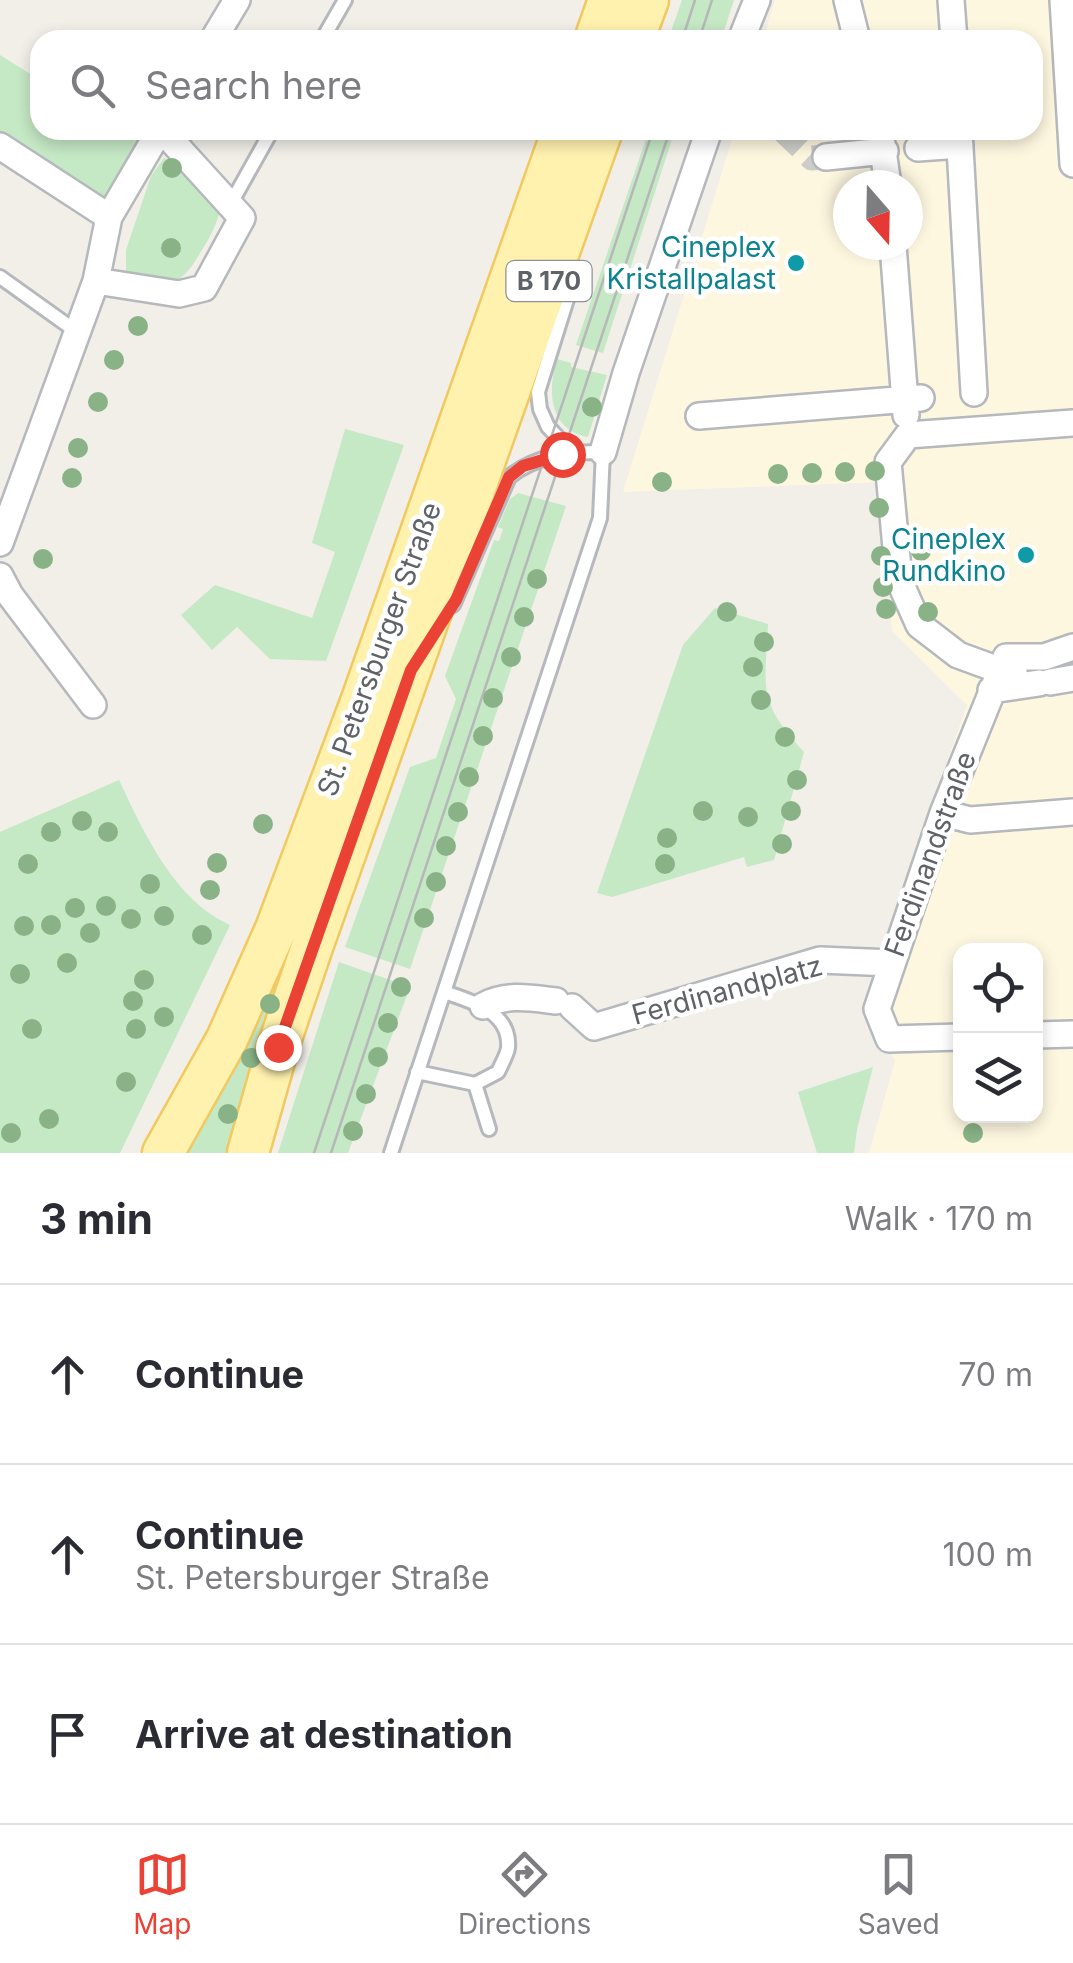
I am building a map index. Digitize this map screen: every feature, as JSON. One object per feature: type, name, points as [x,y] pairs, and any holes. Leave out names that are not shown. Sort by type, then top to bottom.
[{"type":"main road","points":[[598,30],[608,0]]},
{"type":"main road","points":[[637,30],[648,0]]},
{"type":"main road","name":"St. Petersburger Straße","points":[[248,1153],[560,140]]},
{"type":"main road","name":"St. Petersburger Straße","points":[[162,1153],[226,1039],[390,692],[599,140]]},
{"type":"street","points":[[219,30],[237,0]]},
{"type":"street","points":[[745,30],[756,0]]},
{"type":"street","points":[[846,0],[854,30]]},
{"type":"street","points":[[952,0],[954,30]]},
{"type":"street","points":[[1063,0],[1073,164]]},
{"type":"street","points":[[0,543],[12,472],[78,332],[96,281],[109,217],[155,140]]},
{"type":"street","points":[[96,281],[180,294],[204,288],[242,218],[170,140]]},
{"type":"street","points":[[603,452],[706,140]]},
{"type":"street","points":[[826,157],[882,140],[886,170]]},
{"type":"street","points":[[918,148],[951,140]]},
{"type":"street","points":[[959,140],[974,394]]},
{"type":"street","points":[[0,146],[109,217]]},
{"type":"street","points":[[895,260],[913,399],[908,435],[888,462],[899,580],[919,625],[958,655],[1029,679]]},
{"type":"street","points":[[699,416],[913,399]]},
{"type":"street","points":[[908,435],[1073,423]]},
{"type":"street","points":[[0,576],[93,706]]},
{"type":"street","points":[[1029,679],[1006,657],[1044,656],[1073,647]]},
{"type":"street","name":"Ferdinandstraße","points":[[953,1037],[889,1039],[877,1009],[942,813],[1029,679]]},
{"type":"street","points":[[942,813],[970,820],[1073,812]]},
{"type":"street","name":"Ferdinandplatz","points":[[483,1006],[495,999],[509,998],[564,1004],[594,1027],[820,960],[892,963]]},
{"type":"street","points":[[1043,1035],[1073,1034]]},
{"type":"lane","points":[[328,30],[345,0]]},
{"type":"lane","points":[[230,206],[266,140]]},
{"type":"lane","points":[[572,452],[548,426],[538,392],[568,293],[578,201]]},
{"type":"lane","points":[[0,277],[78,332]]},
{"type":"lane","points":[[390,692],[456,600],[509,477],[523,466],[572,452],[603,452],[600,518],[392,1153]]},
{"type":"lane","points":[[417,1072],[475,1084],[498,1072],[508,1047],[501,1022],[483,1006],[444,992]]},
{"type":"lane","points":[[475,1084],[489,1129]]},
{"type":"shaded area","points":[[775,0],[1073,0],[1073,1153],[869,1153],[895,1061],[867,1005],[880,954],[967,705],[892,631],[881,482],[623,492],[732,140],[1043,140],[1043,30],[766,30]]},
{"type":"green space","points":[[682,0],[734,0],[724,30],[672,30]]},
{"type":"green space","points":[[0,55],[30,74],[30,140],[139,140],[104,203],[0,133]]},
{"type":"green space","points":[[646,140],[672,140],[603,353],[576,345]]},
{"type":"green space","points":[[164,158],[183,164],[220,209],[192,266],[169,282],[126,272],[126,250],[151,176]]},
{"type":"green space","points":[[557,359],[571,363],[571,367],[607,375],[588,437],[575,433],[558,418],[552,396]]},
{"type":"green space","points":[[345,429],[404,445],[326,661],[270,659],[237,627],[212,650],[181,615],[215,585],[312,618],[335,552],[312,543]]},
{"type":"green space","points":[[518,493],[566,506],[410,969],[345,947],[410,767],[436,758],[456,699],[445,676],[494,540],[499,541],[503,529],[498,527],[510,499]]},
{"type":"green space","points":[[715,608],[768,624],[767,694],[778,720],[804,752],[774,860],[747,867],[744,857],[612,897],[597,893],[683,645]]},
{"type":"green space","points":[[119,780],[150,843],[177,882],[210,914],[230,925],[120,1153],[0,1153],[0,832]]},
{"type":"green space","points":[[285,941],[298,947],[231,1153],[185,1153]]},
{"type":"green space","points":[[339,962],[410,987],[348,1153],[278,1153]]},
{"type":"green space","points":[[873,1067],[854,1153],[817,1153],[798,1092]]},
{"type":"tunnel","points":[[793,140],[812,158],[826,157]]},
{"type":"tram line","points":[[685,30],[695,0]]},
{"type":"tram line","points":[[702,30],[712,0]]},
{"type":"tram line","points":[[314,1153],[650,140]]},
{"type":"tram line","points":[[331,1153],[667,140]]},
{"type":"place","name":"Cineplex Kristallpalast","points":[[796,263]]},
{"type":"place","name":"Cineplex Rundkino","points":[[1026,555]]},
{"type":"route","points":[[278,1047],[411,670],[456,600],[509,477],[523,466],[562,454]]}]
